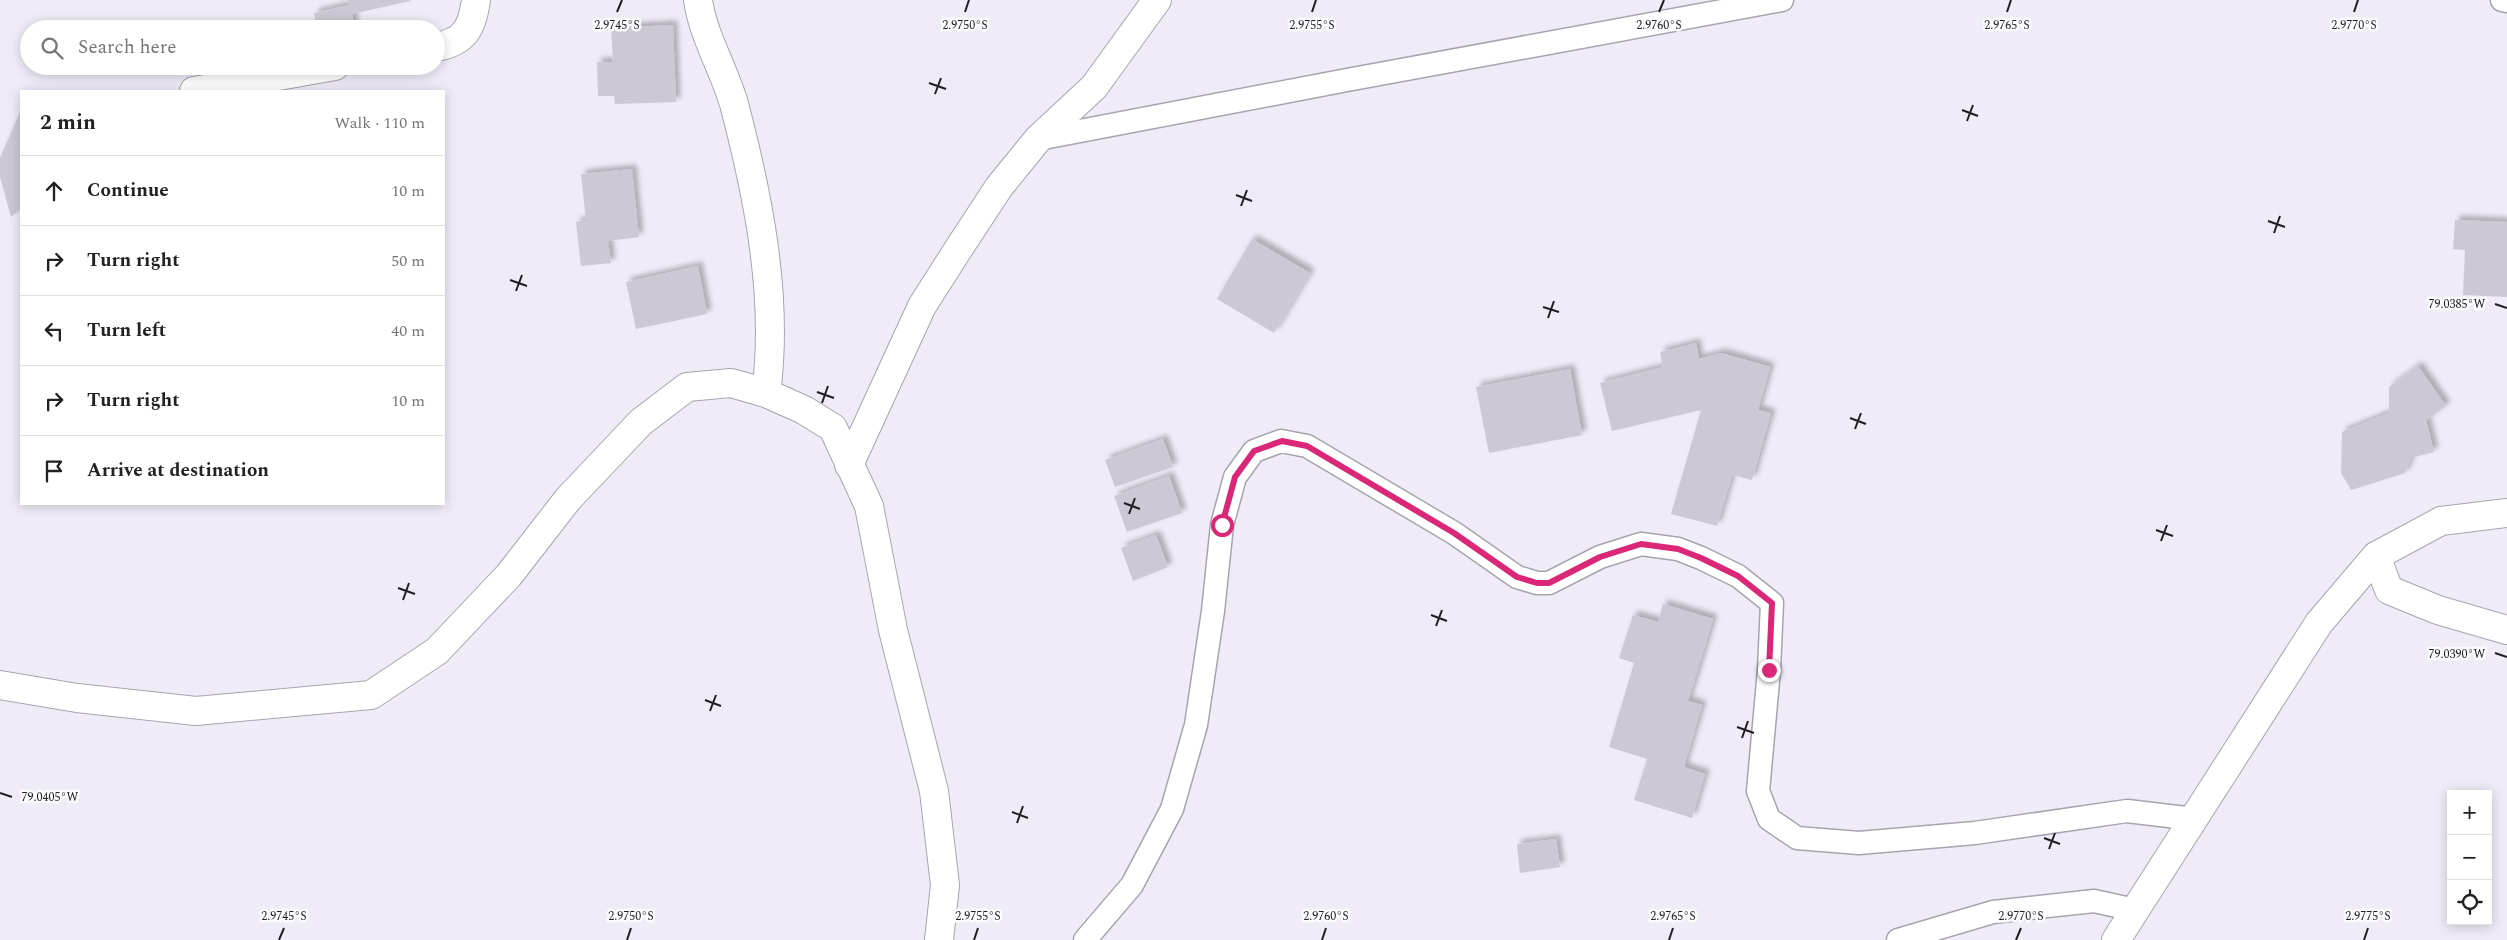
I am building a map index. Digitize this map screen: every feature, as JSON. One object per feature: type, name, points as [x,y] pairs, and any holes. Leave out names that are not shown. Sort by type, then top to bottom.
[{"type":"street","points":[[445,46],[453,44],[464,36],[474,17],[476,0]]},
{"type":"street","points":[[698,0],[734,103],[763,235],[769,360],[766,393]]},
{"type":"street","points":[[849,465],[922,306],[1000,187],[1038,139],[1094,86],[1157,0]]},
{"type":"street","points":[[200,90],[284,75]]},
{"type":"street","points":[[0,685],[76,698],[196,711],[371,695],[438,651],[509,575],[568,499],[641,422],[687,387],[731,383],[766,393],[804,410],[833,428],[869,506],[893,630],[934,791],[945,885],[939,940]]},
{"type":"street","points":[[2116,940],[2319,623],[2376,556],[2441,521],[2507,513]]},
{"type":"street","points":[[2376,556],[2390,590],[2438,610],[2507,630]]},
{"type":"lane","points":[[1038,139],[1782,0]]},
{"type":"lane","points":[[2502,0],[2507,1]]},
{"type":"lane","points":[[1086,940],[1132,885],[1172,809],[1196,725],[1213,611],[1222,525],[1235,477],[1254,451],[1282,441],[1307,446],[1454,533],[1517,577],[1537,583],[1549,583],[1600,557],[1641,544],[1678,549],[1738,576],[1772,603],[1769,670],[1758,791],[1769,818],[1797,838],[1858,843],[1975,832],[2127,810],[2194,820]]},
{"type":"lane","points":[[1898,940],[1993,912],[2094,901],[2135,910]]},
{"type":"building","points":[[348,0],[410,0],[352,14],[353,20],[315,20],[314,13],[349,5]]},
{"type":"building","points":[[673,25],[676,102],[615,104],[614,96],[598,96],[597,62],[613,62],[611,28]]},
{"type":"building","points":[[20,112],[20,210],[11,217],[0,177],[0,158]]},
{"type":"building","points":[[632,169],[639,237],[608,241],[611,263],[581,266],[576,222],[586,220],[581,174]]},
{"type":"building","points":[[2455,220],[2507,222],[2507,297],[2463,295],[2465,250],[2453,249]]},
{"type":"building","points":[[1252,239],[1310,273],[1274,333],[1217,299]]},
{"type":"building","points":[[698,266],[707,314],[636,329],[626,282]]},
{"type":"building","points":[[1696,343],[1699,359],[1721,353],[1770,367],[1758,410],[1771,413],[1752,480],[1732,475],[1717,526],[1671,514],[1701,410],[1612,431],[1600,383],[1663,367],[1660,352]]},
{"type":"building","points":[[2418,366],[2446,406],[2426,420],[2434,452],[2411,458],[2405,473],[2351,490],[2341,473],[2342,432],[2389,413],[2389,387]]},
{"type":"building","points":[[1570,369],[1582,435],[1489,453],[1476,387]]},
{"type":"building","points":[[1163,439],[1173,467],[1115,487],[1105,460]]},
{"type":"building","points":[[1169,476],[1182,513],[1127,532],[1114,496]]},
{"type":"building","points":[[1156,535],[1168,567],[1133,581],[1121,548]]},
{"type":"building","points":[[1663,604],[1713,619],[1688,701],[1702,705],[1684,767],[1705,774],[1692,818],[1634,800],[1647,759],[1609,747],[1634,663],[1619,658],[1633,615],[1658,622]]},
{"type":"building","points":[[1556,839],[1560,867],[1520,873],[1517,844]]},
{"type":"route","points":[[1222,525],[1235,477],[1254,451],[1282,441],[1307,446],[1454,533],[1517,577],[1537,583],[1549,583],[1600,557],[1641,544],[1678,549],[1701,558],[1738,576],[1772,603],[1769,670]]}]
